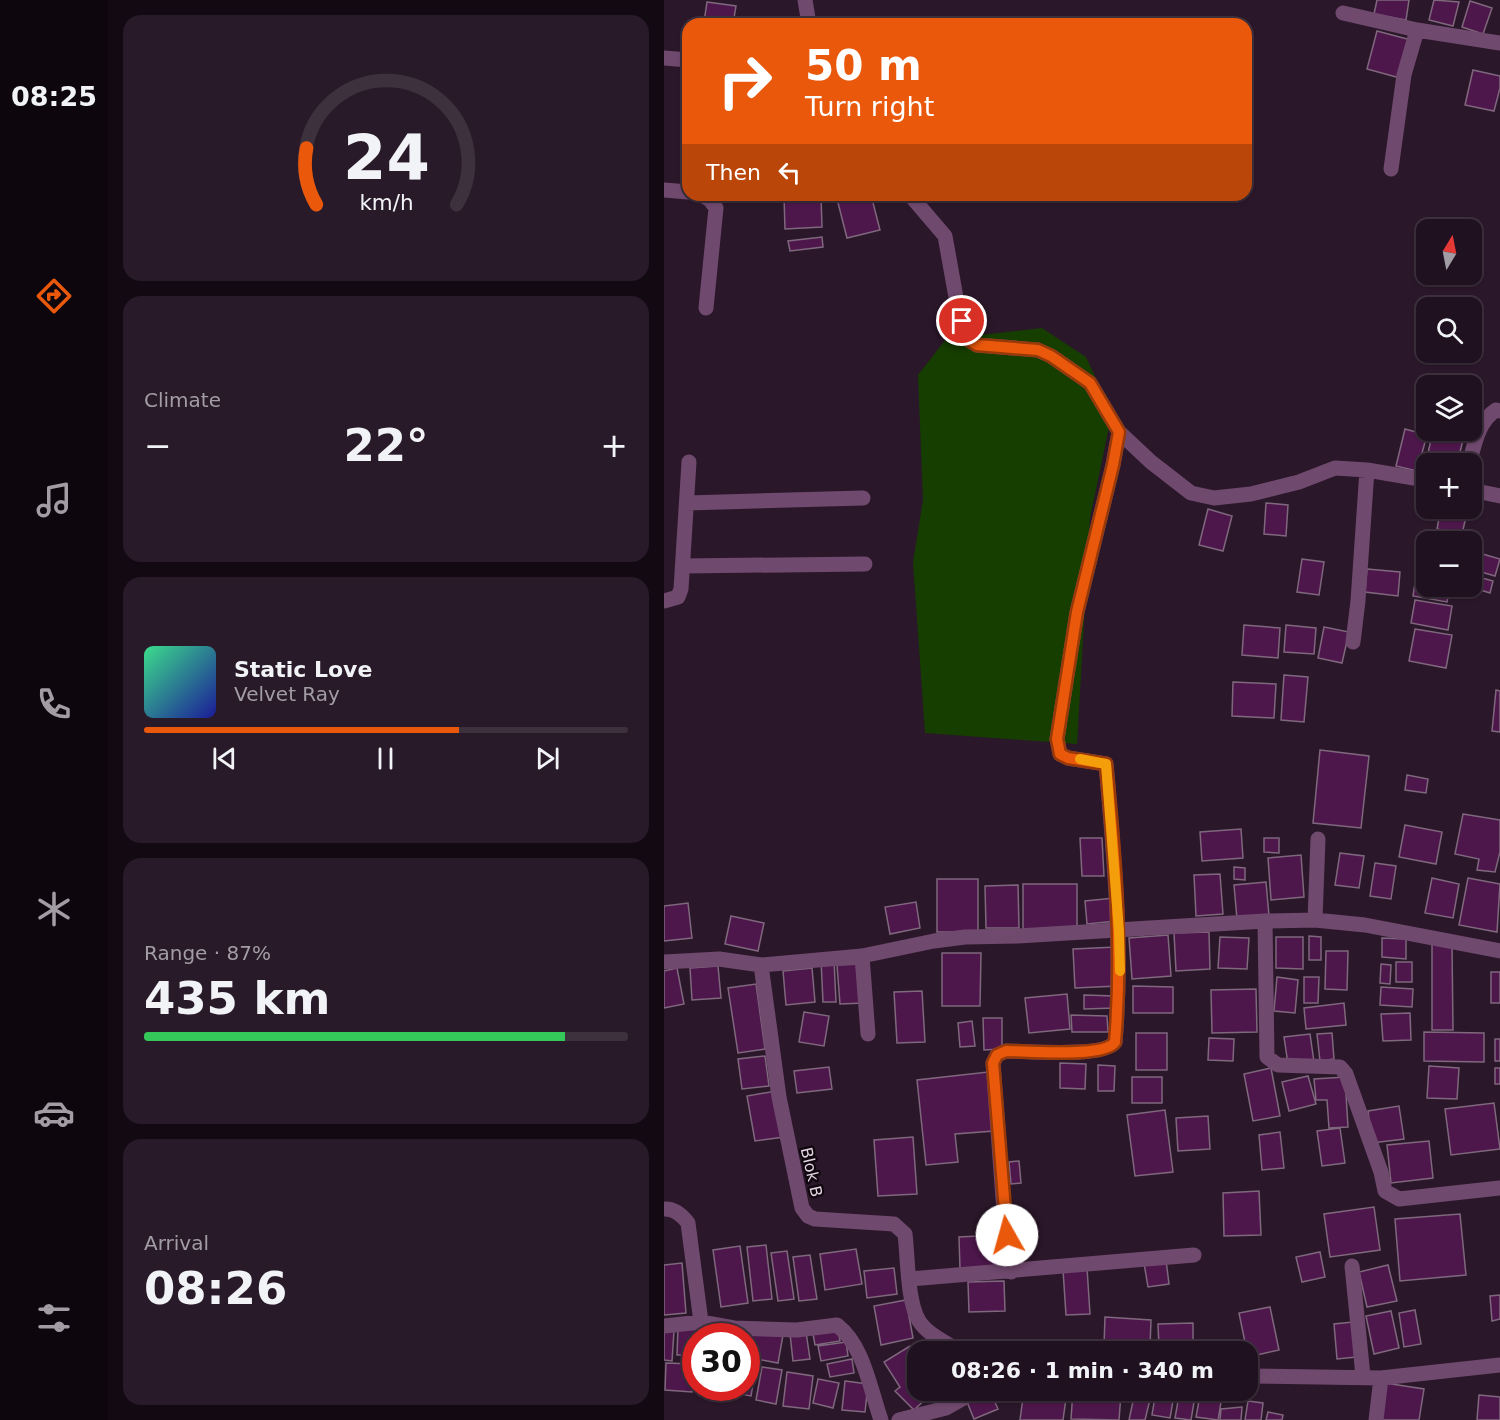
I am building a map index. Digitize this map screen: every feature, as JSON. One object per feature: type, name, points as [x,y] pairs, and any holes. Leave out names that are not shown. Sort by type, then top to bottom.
[{"type":"street","points":[[805,0],[808,18]]},
{"type":"street","points":[[1343,13],[1417,30],[1500,43]]},
{"type":"street","points":[[1391,169],[1404,75],[1417,30]]},
{"type":"street","points":[[664,58],[682,60]]},
{"type":"street","points":[[664,190],[682,192]]},
{"type":"street","points":[[706,309],[716,208],[711,201]]},
{"type":"street","points":[[915,201],[945,236],[956,303],[967,339],[977,345],[1038,350],[1051,356],[1090,383],[1119,432],[1151,462],[1191,493],[1214,498],[1251,494],[1298,482],[1335,468],[1367,470],[1416,478]]},
{"type":"street","points":[[1472,453],[1479,429],[1486,416],[1496,410],[1500,411]]},
{"type":"street","points":[[1011,1272],[993,1063],[997,1055],[1006,1051],[1093,1052],[1112,1047],[1115,1042],[1120,986],[1119,931],[1106,764],[1068,758],[1060,754],[1057,739],[1077,612],[1119,432]]},
{"type":"street","points":[[664,601],[678,597],[683,566],[689,462]]},
{"type":"street","points":[[1353,642],[1367,470]]},
{"type":"street","points":[[1482,492],[1500,496]]},
{"type":"street","points":[[687,503],[863,498]]},
{"type":"street","points":[[683,566],[865,564]]},
{"type":"street","points":[[1315,920],[1318,839]]},
{"type":"street","points":[[664,962],[719,959],[761,964],[862,956],[934,940],[965,937],[1315,920],[1365,926],[1500,951]]},
{"type":"street","points":[[1265,921],[1267,1057],[1278,1065],[1340,1067],[1346,1074],[1381,1172],[1385,1191],[1399,1199],[1500,1188]]},
{"type":"street","points":[[862,956],[868,1034]]},
{"type":"street","name":"Blok B","points":[[761,964],[779,1097],[802,1208],[808,1216],[815,1219],[894,1224],[901,1228],[905,1234],[913,1307],[920,1322],[943,1341]]},
{"type":"street","points":[[664,1209],[681,1214],[688,1223],[702,1322]]},
{"type":"street","points":[[910,1279],[1194,1255]]},
{"type":"street","points":[[1352,1266],[1363,1376]]},
{"type":"street","points":[[664,1326],[702,1322],[734,1328],[797,1330],[837,1325],[849,1335],[857,1351],[881,1420]]},
{"type":"street","points":[[1258,1376],[1381,1378],[1500,1365]]},
{"type":"street","points":[[1376,1420],[1381,1378]]},
{"type":"street","points":[[899,1420],[948,1414],[964,1401]]},
{"type":"green space","points":[[1042,328],[1086,357],[1112,413],[1090,518],[1077,744],[925,733],[913,562],[923,500],[918,375],[946,339]]},
{"type":"building","points":[[1377,0],[1409,0],[1406,20],[1374,14]]},
{"type":"building","points":[[1434,0],[1459,2],[1453,26],[1429,20]]},
{"type":"building","points":[[1470,1],[1492,8],[1483,34],[1462,27]]},
{"type":"building","points":[[707,2],[736,6],[734,18],[705,18]]},
{"type":"building","points":[[1377,31],[1411,40],[1400,78],[1367,69]]},
{"type":"building","points":[[1473,70],[1500,76],[1500,88],[1494,111],[1465,105]]},
{"type":"building","points":[[784,201],[821,201],[822,227],[785,229]]},
{"type":"building","points":[[838,201],[873,201],[880,230],[847,238]]},
{"type":"building","points":[[822,237],[823,247],[790,251],[788,241]]},
{"type":"building","points":[[1405,429],[1416,432],[1416,441],[1425,441],[1422,453],[1416,453],[1416,471],[1396,466]]},
{"type":"building","points":[[1431,441],[1463,441],[1460,453],[1428,453]]},
{"type":"building","points":[[1266,503],[1288,505],[1286,536],[1264,534]]},
{"type":"building","points":[[1208,509],[1232,516],[1223,551],[1199,545]]},
{"type":"building","points":[[1439,519],[1465,519],[1463,531],[1437,529]]},
{"type":"building","points":[[1482,554],[1500,559],[1495,576],[1482,572]]},
{"type":"building","points":[[1302,559],[1324,562],[1319,595],[1297,592]]},
{"type":"building","points":[[1367,569],[1400,572],[1398,596],[1365,592]]},
{"type":"building","points":[[1416,577],[1416,597],[1413,596]]},
{"type":"building","points":[[1482,578],[1493,581],[1490,593],[1482,590]]},
{"type":"building","points":[[1419,597],[1448,597],[1447,602]]},
{"type":"building","points":[[1415,600],[1452,606],[1448,630],[1411,623]]},
{"type":"building","points":[[1244,625],[1280,628],[1278,658],[1242,655]]},
{"type":"building","points":[[1286,625],[1316,628],[1314,654],[1284,652]]},
{"type":"building","points":[[1324,627],[1349,632],[1342,663],[1318,658]]},
{"type":"building","points":[[1415,629],[1452,635],[1446,668],[1409,661]]},
{"type":"building","points":[[1284,675],[1308,677],[1304,722],[1281,720]]},
{"type":"building","points":[[1233,682],[1276,684],[1274,718],[1232,716]]},
{"type":"building","points":[[1496,690],[1500,691],[1500,732],[1492,731]]},
{"type":"building","points":[[1320,750],[1369,756],[1361,828],[1313,823]]},
{"type":"building","points":[[1407,775],[1428,779],[1426,793],[1405,790]]},
{"type":"building","points":[[1463,814],[1500,820],[1500,852],[1495,872],[1477,870],[1479,859],[1455,854]]},
{"type":"building","points":[[1405,825],[1442,832],[1436,864],[1399,857]]},
{"type":"building","points":[[1241,829],[1243,858],[1202,861],[1200,832]]},
{"type":"building","points":[[1080,838],[1102,838],[1104,876],[1082,876]]},
{"type":"building","points":[[1264,838],[1279,838],[1279,853],[1264,852]]},
{"type":"building","points":[[1340,853],[1364,856],[1359,888],[1335,885]]},
{"type":"building","points":[[1301,855],[1304,897],[1271,900],[1268,858]]},
{"type":"building","points":[[1375,863],[1396,866],[1391,899],[1370,896]]},
{"type":"building","points":[[1234,867],[1245,868],[1245,880],[1234,879]]},
{"type":"building","points":[[1220,874],[1223,914],[1196,916],[1194,875]]},
{"type":"building","points":[[1432,878],[1459,884],[1453,918],[1425,913]]},
{"type":"building","points":[[1468,878],[1500,884],[1497,932],[1459,925]]},
{"type":"building","points":[[937,879],[978,879],[978,932],[937,932]]},
{"type":"building","points":[[1266,882],[1269,916],[1237,919],[1234,885]]},
{"type":"building","points":[[1023,884],[1077,884],[1077,929],[1023,929]]},
{"type":"building","points":[[1018,885],[1019,928],[986,928],[985,886]]},
{"type":"building","points":[[1114,898],[1117,921],[1087,924],[1085,901]]},
{"type":"building","points":[[916,902],[920,928],[890,934],[885,907]]},
{"type":"building","points":[[688,903],[692,938],[664,941],[664,906]]},
{"type":"building","points":[[731,916],[764,923],[758,951],[725,944]]},
{"type":"building","points":[[1209,932],[1210,969],[1176,971],[1174,933]]},
{"type":"building","points":[[1168,935],[1171,976],[1132,979],[1129,938]]},
{"type":"building","points":[[1309,936],[1321,937],[1321,960],[1309,960]]},
{"type":"building","points":[[1220,937],[1249,938],[1247,969],[1218,968]]},
{"type":"building","points":[[1276,937],[1303,937],[1303,969],[1276,968]]},
{"type":"building","points":[[1382,938],[1406,939],[1406,959],[1382,957]]},
{"type":"building","points":[[1432,944],[1452,944],[1453,1030],[1432,1030]]},
{"type":"building","points":[[1116,947],[1118,986],[1075,988],[1073,949]]},
{"type":"building","points":[[1326,951],[1348,951],[1347,990],[1325,989]]},
{"type":"building","points":[[942,953],[981,953],[980,1006],[942,1006]]},
{"type":"building","points":[[821,960],[834,960],[836,1002],[823,1002]]},
{"type":"building","points":[[1396,962],[1412,962],[1412,982],[1396,982]]},
{"type":"building","points":[[862,964],[864,1003],[840,1004],[837,965]]},
{"type":"building","points":[[1381,964],[1391,965],[1390,984],[1380,983]]},
{"type":"building","points":[[718,966],[721,998],[692,1000],[690,968]]},
{"type":"building","points":[[677,968],[684,1004],[664,1008],[664,971]]},
{"type":"building","points":[[812,968],[815,1002],[786,1005],[783,971]]},
{"type":"building","points":[[1491,972],[1500,972],[1500,1003],[1491,1003]]},
{"type":"building","points":[[1277,977],[1298,980],[1295,1013],[1274,1011]]},
{"type":"building","points":[[1304,977],[1319,977],[1318,1003],[1304,1003]]},
{"type":"building","points":[[756,984],[765,1049],[738,1053],[728,988]]},
{"type":"building","points":[[1133,986],[1173,987],[1173,1013],[1133,1013]]},
{"type":"building","points":[[1381,987],[1413,989],[1412,1007],[1380,1005]]},
{"type":"building","points":[[1256,989],[1257,1032],[1212,1033],[1211,990]]},
{"type":"building","points":[[922,991],[925,1042],[897,1043],[894,992]]},
{"type":"building","points":[[1067,994],[1070,1029],[1029,1033],[1025,998]]},
{"type":"building","points":[[1084,995],[1115,996],[1115,1008],[1084,1009]]},
{"type":"building","points":[[1344,1003],[1346,1025],[1306,1029],[1304,1008]]},
{"type":"building","points":[[804,1012],[829,1016],[824,1046],[799,1042]]},
{"type":"building","points":[[1410,1013],[1411,1040],[1383,1041],[1381,1014]]},
{"type":"building","points":[[1071,1015],[1107,1016],[1108,1032],[1072,1032]]},
{"type":"building","points":[[983,1018],[1002,1018],[1002,1049],[984,1050]]},
{"type":"building","points":[[972,1021],[975,1046],[960,1047],[958,1023]]},
{"type":"building","points":[[1424,1032],[1484,1033],[1484,1062],[1424,1061]]},
{"type":"building","points":[[1136,1033],[1167,1033],[1167,1070],[1136,1070]]},
{"type":"building","points":[[1332,1033],[1334,1059],[1320,1061],[1317,1034]]},
{"type":"building","points":[[1310,1034],[1314,1062],[1288,1064],[1284,1037]]},
{"type":"building","points":[[1209,1038],[1234,1039],[1233,1061],[1208,1060]]},
{"type":"building","points":[[1495,1039],[1500,1039],[1500,1061],[1495,1061]]},
{"type":"building","points":[[765,1056],[769,1086],[742,1089],[738,1059]]},
{"type":"building","points":[[1060,1063],[1086,1064],[1085,1089],[1060,1088]]},
{"type":"building","points":[[1098,1065],[1115,1066],[1114,1091],[1098,1091]]},
{"type":"building","points":[[1429,1066],[1459,1068],[1457,1099],[1427,1098]]},
{"type":"building","points":[[829,1067],[832,1089],[797,1093],[794,1071]]},
{"type":"building","points":[[1271,1068],[1280,1116],[1253,1121],[1244,1074]]},
{"type":"building","points":[[1495,1068],[1500,1068],[1500,1084],[1495,1084]]},
{"type":"building","points":[[988,1072],[994,1131],[955,1134],[958,1162],[926,1165],[917,1080]]},
{"type":"building","points":[[1308,1076],[1316,1104],[1289,1111],[1282,1082]]},
{"type":"building","points":[[1132,1077],[1162,1077],[1162,1103],[1132,1103]]},
{"type":"building","points":[[1345,1077],[1348,1127],[1329,1128],[1327,1100],[1316,1100],[1314,1079]]},
{"type":"building","points":[[776,1091],[784,1137],[755,1141],[747,1096]]},
{"type":"building","points":[[1494,1103],[1500,1149],[1451,1155],[1445,1109]]},
{"type":"building","points":[[1399,1106],[1404,1139],[1372,1143],[1368,1111]]},
{"type":"building","points":[[1165,1110],[1173,1172],[1135,1176],[1127,1115]]},
{"type":"building","points":[[1208,1116],[1210,1149],[1178,1151],[1176,1118]]},
{"type":"building","points":[[1340,1128],[1345,1163],[1322,1166],[1317,1131]]},
{"type":"building","points":[[1280,1132],[1284,1168],[1262,1170],[1259,1135]]},
{"type":"building","points":[[913,1137],[917,1194],[878,1196],[874,1140]]},
{"type":"building","points":[[1429,1141],[1433,1178],[1391,1183],[1387,1145]]},
{"type":"building","points":[[1019,1161],[1021,1183],[1011,1184],[1009,1162]]},
{"type":"building","points":[[1259,1191],[1261,1235],[1224,1236],[1223,1193]]},
{"type":"building","points":[[1374,1207],[1380,1250],[1330,1257],[1324,1214]]},
{"type":"building","points":[[1460,1214],[1466,1275],[1400,1281],[1395,1219]]},
{"type":"building","points":[[998,1235],[999,1268],[960,1269],[959,1237]]},
{"type":"building","points":[[766,1245],[772,1299],[753,1301],[747,1247]]},
{"type":"building","points":[[740,1246],[748,1303],[721,1307],[713,1250]]},
{"type":"building","points":[[856,1249],[862,1284],[825,1290],[820,1254]]},
{"type":"building","points":[[787,1251],[794,1299],[778,1301],[771,1253]]},
{"type":"building","points":[[1320,1252],[1325,1277],[1302,1282],[1296,1257]]},
{"type":"building","points":[[810,1255],[817,1299],[799,1301],[793,1257]]},
{"type":"building","points":[[1166,1260],[1169,1284],[1148,1287],[1144,1263]]},
{"type":"building","points":[[682,1263],[686,1313],[664,1315],[664,1265]]},
{"type":"building","points":[[1388,1265],[1397,1301],[1367,1307],[1359,1272]]},
{"type":"building","points":[[894,1268],[897,1294],[867,1298],[864,1271]]},
{"type":"building","points":[[1087,1268],[1090,1314],[1066,1315],[1063,1270]]},
{"type":"building","points":[[1004,1281],[1005,1311],[969,1312],[968,1282]]},
{"type":"building","points":[[1500,1295],[1500,1319],[1492,1321],[1490,1296]]},
{"type":"building","points":[[906,1300],[913,1338],[881,1345],[874,1306]]},
{"type":"building","points":[[1270,1307],[1279,1350],[1258,1355],[1258,1341],[1245,1341],[1239,1313]]},
{"type":"building","points":[[1415,1310],[1421,1344],[1404,1347],[1399,1313]]},
{"type":"building","points":[[1391,1311],[1399,1348],[1374,1354],[1366,1316]]},
{"type":"building","points":[[1105,1317],[1151,1320],[1150,1341],[1104,1341]]},
{"type":"building","points":[[1353,1322],[1356,1357],[1337,1359],[1334,1324]]},
{"type":"building","points":[[1193,1323],[1193,1341],[1159,1341],[1158,1324]]},
{"type":"building","points":[[678,1327],[682,1327],[682,1355],[677,1355]]},
{"type":"building","points":[[838,1329],[840,1341],[815,1345],[813,1334]]},
{"type":"building","points":[[664,1330],[674,1331],[672,1361],[664,1360]]},
{"type":"building","points":[[760,1331],[783,1335],[778,1363],[760,1360]]},
{"type":"building","points":[[806,1332],[810,1359],[793,1361],[790,1334]]},
{"type":"building","points":[[846,1342],[848,1356],[821,1361],[818,1346]]},
{"type":"building","points":[[907,1348],[907,1401],[923,1401],[914,1410],[895,1391],[900,1387],[884,1362]]},
{"type":"building","points":[[852,1359],[854,1373],[830,1377],[827,1364]]},
{"type":"building","points":[[666,1363],[682,1364],[682,1391],[665,1390]]},
{"type":"building","points":[[762,1367],[782,1370],[776,1404],[760,1401]]},
{"type":"building","points":[[787,1372],[813,1376],[809,1409],[783,1406]]},
{"type":"building","points":[[818,1379],[839,1383],[833,1408],[813,1403]]},
{"type":"building","points":[[845,1381],[868,1384],[865,1412],[842,1410]]},
{"type":"building","points":[[1385,1383],[1424,1389],[1419,1420],[1379,1420]]},
{"type":"building","points":[[1479,1395],[1500,1397],[1500,1420],[1477,1420]]},
{"type":"building","points":[[994,1401],[998,1409],[974,1419],[967,1402]]},
{"type":"building","points":[[1023,1401],[1066,1401],[1063,1420],[1020,1420]]},
{"type":"building","points":[[1072,1401],[1120,1401],[1119,1420],[1071,1419]]},
{"type":"building","points":[[1133,1401],[1150,1401],[1145,1420],[1129,1420]]},
{"type":"building","points":[[1154,1401],[1173,1401],[1170,1418],[1152,1415]]},
{"type":"building","points":[[1178,1401],[1194,1401],[1191,1420],[1175,1418]]},
{"type":"building","points":[[1199,1401],[1221,1401],[1218,1420],[1196,1417]]},
{"type":"building","points":[[1248,1401],[1263,1403],[1261,1420],[1245,1420]]},
{"type":"building","points":[[1242,1407],[1241,1420],[1220,1420],[1221,1409]]},
{"type":"building","points":[[1268,1412],[1283,1415],[1282,1420],[1266,1420]]},
{"type":"slow traffic","points":[[1080,759],[1106,764],[1112,826],[1120,971]]},
{"type":"route","points":[[962,321],[967,339],[977,345],[1038,350],[1051,356],[1090,383],[1119,432],[1077,612],[1057,739],[1060,754],[1068,758],[1099,761],[1106,764],[1119,931],[1120,986],[1115,1042],[1108,1049],[1093,1052],[1006,1051],[997,1055],[993,1063],[1007,1235]]}]
